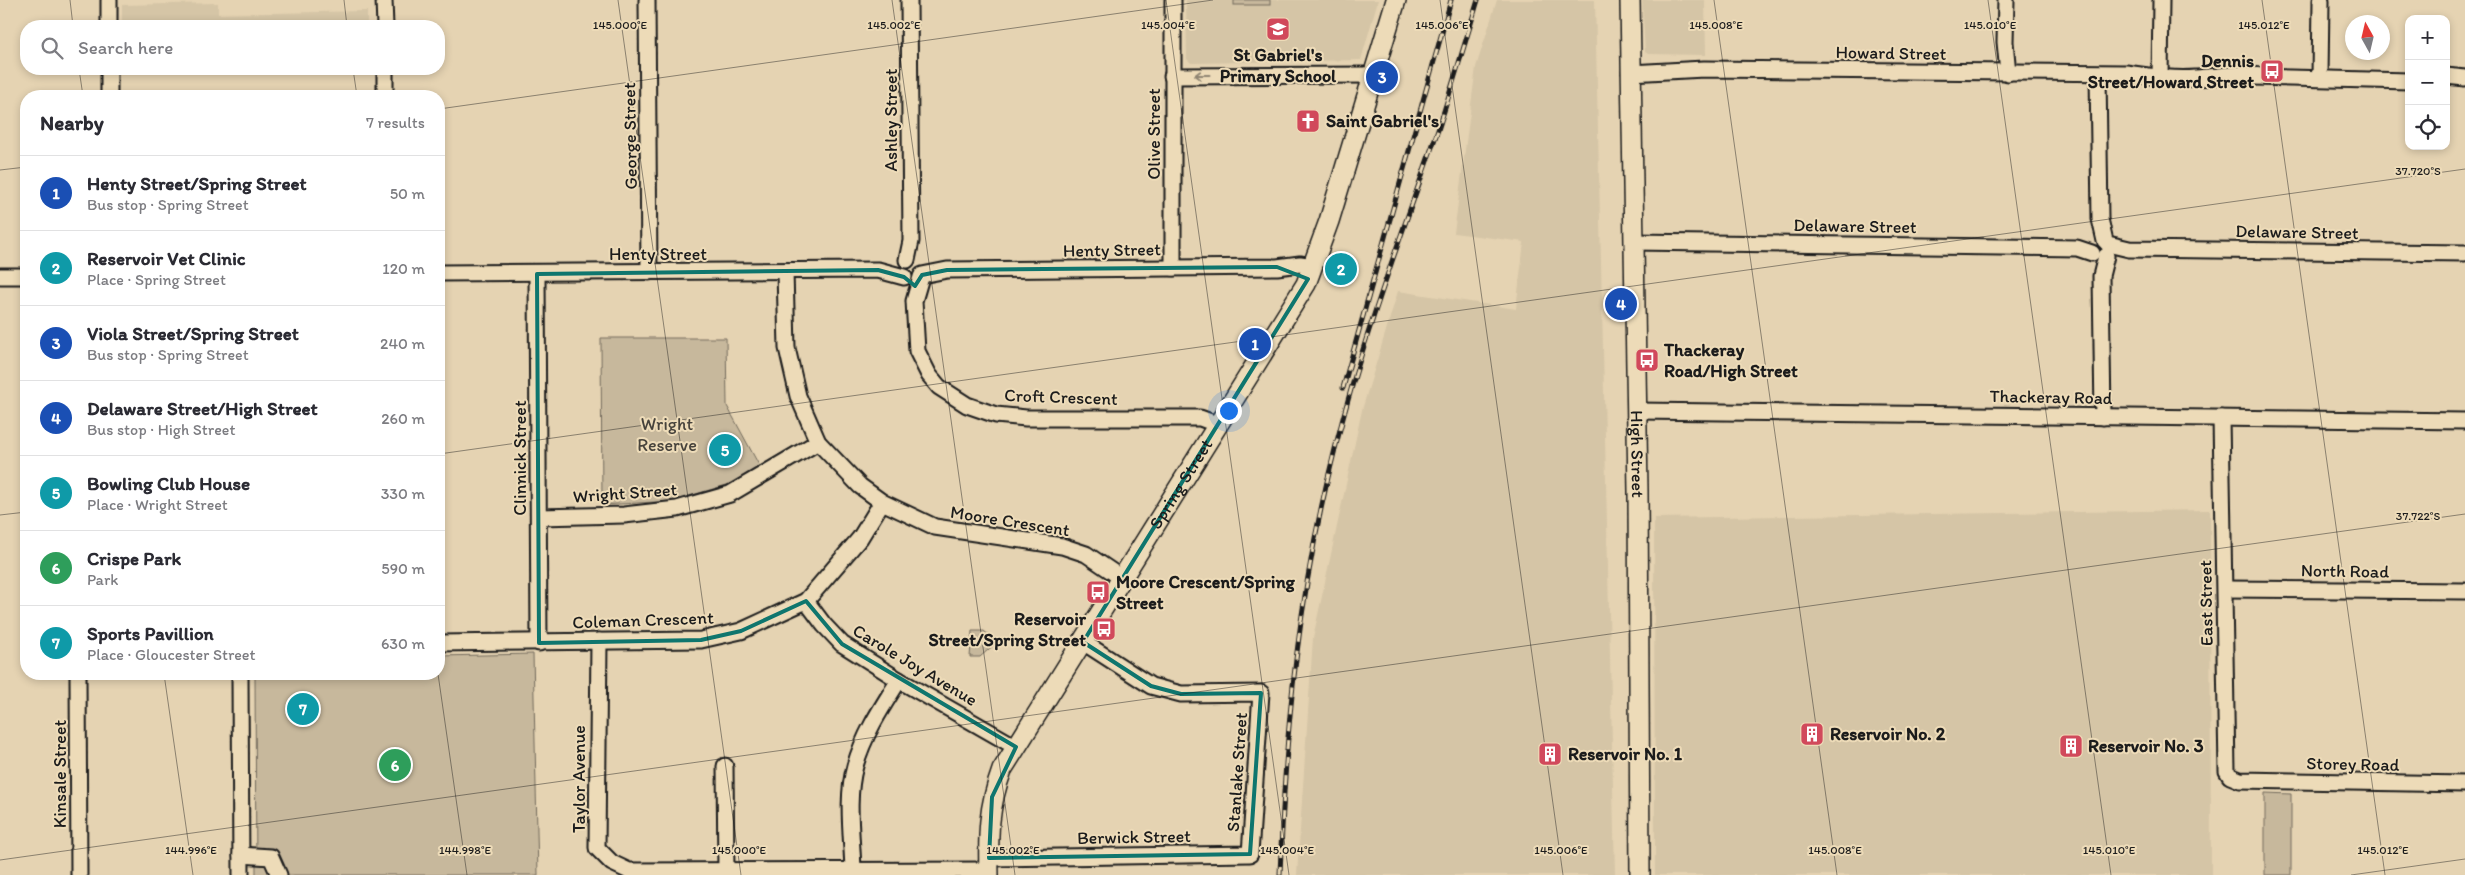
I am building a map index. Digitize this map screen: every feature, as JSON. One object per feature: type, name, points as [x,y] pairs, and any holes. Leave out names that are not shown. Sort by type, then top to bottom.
[{"type":"main road","name":"Spring Street","points":[[989,868],[989,827],[992,797],[1002,770],[1291,310],[1311,273],[1396,0]]},
{"type":"main road","name":"High Street","points":[[1622,0],[1629,34]]},
{"type":"main road","name":"High Street","points":[[1630,0],[1629,34],[1637,412],[1640,875]]},
{"type":"street","points":[[109,0],[109,20]]},
{"type":"street","points":[[384,0],[385,20]]},
{"type":"street","name":"George Street","points":[[647,0],[649,272]]},
{"type":"street","name":"Ashley Street","points":[[909,0],[911,241],[913,269]]},
{"type":"street","name":"Olive Street","points":[[1173,0],[1173,268]]},
{"type":"street","points":[[2005,73],[2006,0]]},
{"type":"street","points":[[2160,78],[2161,0]]},
{"type":"street","points":[[2320,78],[2321,0]]},
{"type":"street","name":"Howard Street","points":[[1630,69],[1661,66],[1670,70],[2104,74],[2137,80],[2197,78],[2216,82],[2261,76],[2405,81]]},
{"type":"street","points":[[2104,74],[2100,219],[2104,417]]},
{"type":"street","points":[[109,75],[109,90]]},
{"type":"street","points":[[385,75],[385,90]]},
{"type":"street","points":[[1172,76],[1374,75]]},
{"type":"street","points":[[2450,76],[2465,78]]},
{"type":"street","points":[[2450,80],[2465,78]]},
{"type":"street","name":"Delaware Street","points":[[1633,242],[2465,253]]},
{"type":"street","name":"Henty Street","points":[[445,273],[538,274],[1277,267],[1297,273],[1311,273]]},
{"type":"street","name":"Croft Crescent","points":[[913,269],[917,351],[923,365],[939,387],[967,405],[1010,417],[1200,418],[1219,425]]},
{"type":"street","name":"Moore Crescent","points":[[785,272],[787,348],[798,396],[818,442],[850,477],[882,502],[935,527],[950,531],[1062,546],[1086,554],[1122,580]]},
{"type":"street","name":"Clinnick Street","points":[[538,274],[539,642]]},
{"type":"street","points":[[0,276],[20,276]]},
{"type":"street","name":"Thackeray Road","points":[[1637,412],[2465,421]]},
{"type":"street","name":"East Street","points":[[2221,418],[2227,771],[2230,776],[2240,780]]},
{"type":"street","name":"Wright Street","points":[[539,517],[624,514],[677,509],[730,494],[818,442]]},
{"type":"street","name":"Coleman Crescent","points":[[445,643],[701,640],[741,632],[806,601],[860,538],[882,502]]},
{"type":"street","name":"North Road","points":[[2225,589],[2465,591]]},
{"type":"street","name":"Carole Joy Avenue","points":[[806,601],[824,626],[842,644],[899,680],[1016,747]]},
{"type":"street","name":"Taylor Avenue","points":[[599,641],[597,848],[612,863],[629,871],[736,872],[989,868]]},
{"type":"street","name":"Stanlake Street","points":[[1083,642],[1151,686],[1181,694],[1261,693],[1250,854]]},
{"type":"street","name":"Kinsale Street","points":[[78,680],[79,875]]},
{"type":"street","points":[[240,680],[241,875]]},
{"type":"street","points":[[853,870],[851,799],[854,767],[868,730],[899,680]]},
{"type":"street","points":[[725,766],[736,872]]},
{"type":"street","name":"Storey Road","points":[[2240,780],[2465,784]]},
{"type":"street","name":"Berwick Street","points":[[989,868],[1250,854]]},
{"type":"street","points":[[241,855],[272,857],[279,875]]},
{"type":"highlighted area","points":[[1277,267],[1308,279],[1083,642],[1151,686],[1181,694],[1261,693],[1250,854],[989,858],[992,797],[1016,747],[842,644],[806,601],[741,631],[701,640],[539,643],[537,274],[878,270],[904,277],[915,286],[922,275],[947,270]]},
{"type":"shaded area","name":"St Gabriel's Primary School","points":[[1186,0],[1378,0],[1361,60],[1191,63],[1187,59]]},
{"type":"shaded area","points":[[1497,0],[1595,0],[1615,875],[1297,875],[1313,638],[1362,410],[1398,291],[1516,309],[1524,242],[1454,233],[1476,67]]},
{"type":"shaded area","points":[[1642,0],[1705,0],[1706,55],[1648,54],[1645,52]]},
{"type":"shaded area","points":[[218,3],[218,14],[367,11],[367,20],[122,20],[122,5]]},
{"type":"shaded area","points":[[2210,510],[2211,875],[1655,875],[1654,518]]},
{"type":"green space","points":[[1234,0],[1270,0],[1270,5],[1234,5]]},
{"type":"green space","name":"Wright Reserve","points":[[601,338],[726,338],[727,406],[760,467],[730,484],[672,501],[602,505]]},
{"type":"green space","points":[[972,631],[984,631],[997,642],[980,657],[970,657]]},
{"type":"green space","points":[[533,654],[538,875],[256,875],[255,680],[445,680],[445,656]]},
{"type":"green space","points":[[2265,793],[2291,794],[2291,875],[2265,875]]},
{"type":"railway","points":[[1343,388],[1451,0]]},
{"type":"railway","points":[[1280,875],[1286,767],[1296,660],[1312,554],[1323,502],[1357,368],[1438,130],[1478,0]]},
{"type":"place","name":"St Gabriel's Primary School","points":[[1278,29]]},
{"type":"place","name":"Dennis Street/Howard Street","points":[[2272,71]]},
{"type":"place","name":"Viola Street/Spring Street","points":[[1382,77]]},
{"type":"place","name":"Saint Gabriel's","points":[[1308,121]]},
{"type":"place","name":"Reservoir Vet Clinic","points":[[1341,269]]},
{"type":"place","name":"Delaware Street/High Street","points":[[1621,304]]},
{"type":"place","name":"Henty Street/Spring Street","points":[[1255,344]]},
{"type":"place","name":"Thackeray Road/High Street","points":[[1647,360]]},
{"type":"place","name":"Bowling Club House","points":[[725,450]]},
{"type":"place","name":"Moore Crescent/Spring Street","points":[[1098,592]]},
{"type":"place","name":"Reservoir Street/Spring Street","points":[[1104,629]]},
{"type":"place","name":"Sports Pavillion","points":[[303,709]]},
{"type":"place","name":"Reservoir No. 2","points":[[1812,734]]},
{"type":"place","name":"Reservoir No. 3","points":[[2071,746]]},
{"type":"place","name":"Reservoir No. 1","points":[[1550,754]]},
{"type":"place","name":"Crispe Park","points":[[395,765]]}]
